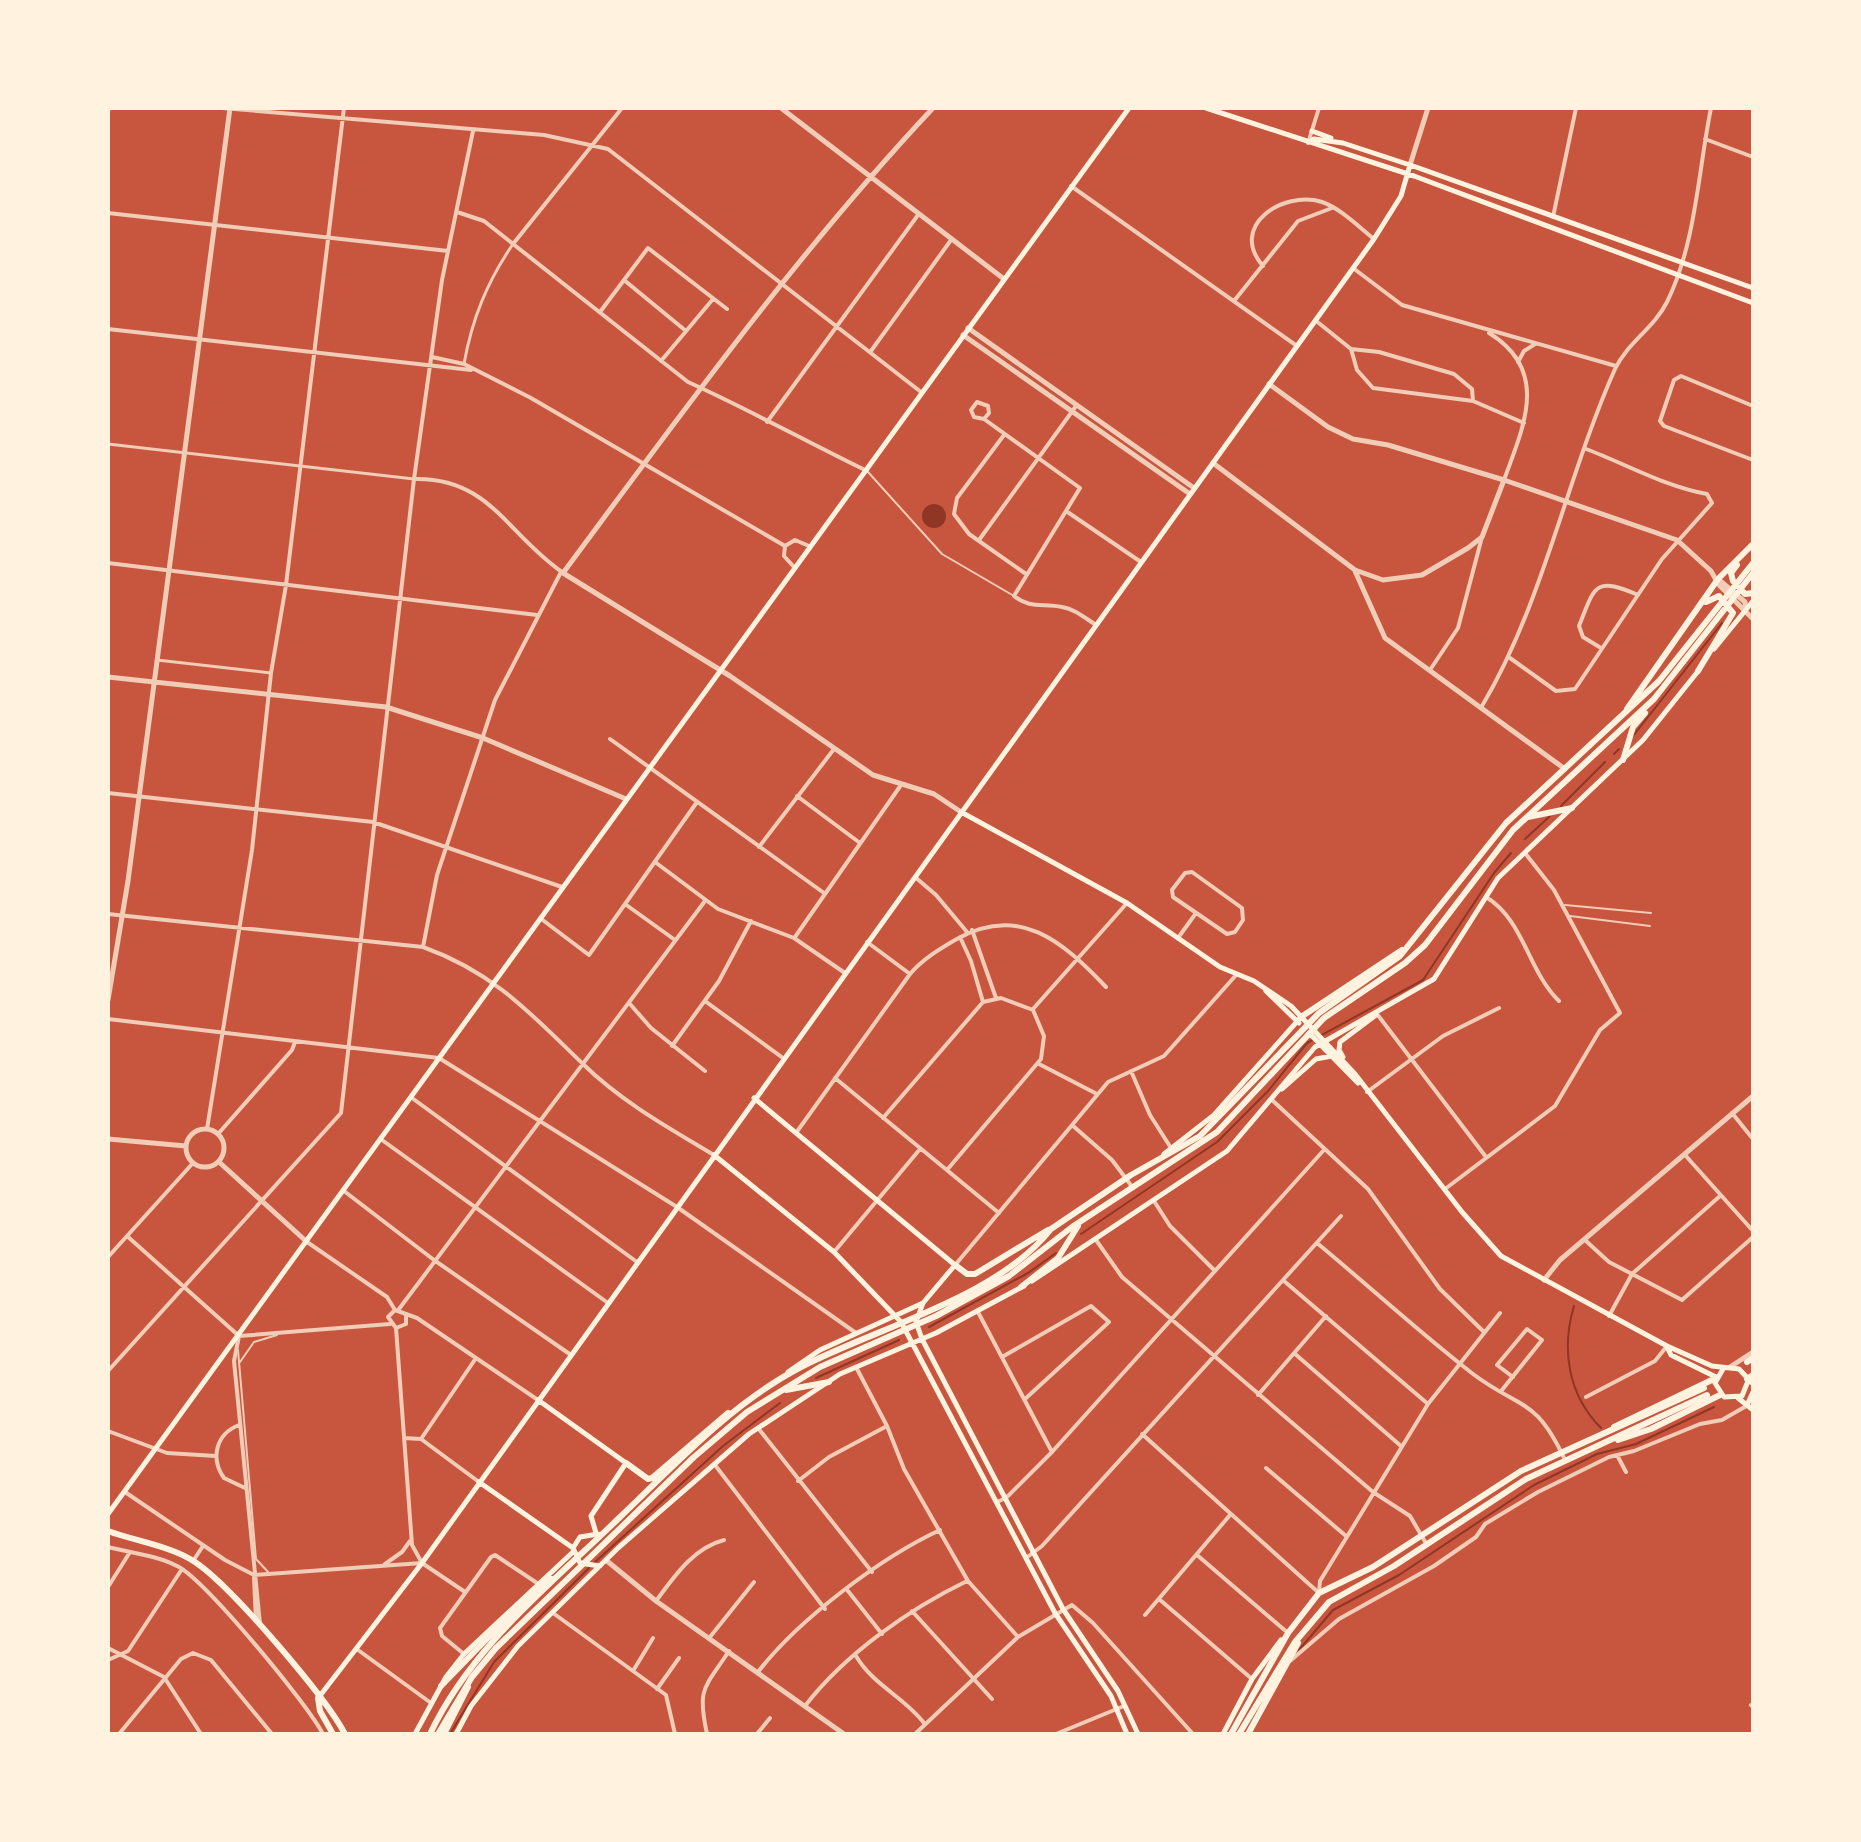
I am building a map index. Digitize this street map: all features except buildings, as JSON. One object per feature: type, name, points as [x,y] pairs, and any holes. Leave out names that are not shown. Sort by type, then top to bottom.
[{"type":"main road","points":[[108,1514],[1129,108]]},
{"type":"main road","points":[[1206,108],[1408,174],[1753,303]]},
{"type":"main road","points":[[1312,131],[1753,288]]},
{"type":"main road","points":[[1308,143],[1314,139],[1343,143]]},
{"type":"main road","points":[[334,1734],[320,1711],[320,1700],[422,1563],[1374,239],[1393,211],[1410,165]]},
{"type":"main road","points":[[1477,199],[1482,190]]},
{"type":"main road","points":[[1494,205],[1499,197]]},
{"type":"main road","points":[[1623,715],[1690,620],[1753,545]]},
{"type":"main road","points":[[1747,601],[1731,576],[1753,545]]},
{"type":"main road","points":[[754,1098],[955,1265],[967,1274],[975,1274],[1051,1229],[1126,1178],[1200,1136],[1311,1020],[1408,947],[1506,823],[1659,681],[1753,563]]},
{"type":"main road","points":[[1623,760],[1633,727],[1753,573]]},
{"type":"main road","points":[[1690,620],[1711,597],[1719,596],[1733,613],[1698,671]]},
{"type":"main road","points":[[1747,601],[1753,601]]},
{"type":"main road","points":[[456,1734],[504,1662],[600,1566],[713,1463],[758,1428],[829,1382],[978,1312],[1096,1240],[1227,1151],[1315,1047],[1434,979],[1498,878],[1623,760],[1667,713],[1747,601]]},
{"type":"main road","points":[[438,1734],[472,1677],[512,1632],[694,1457],[778,1392],[820,1367],[975,1296],[1217,1132],[1324,1018],[1405,963],[1425,945],[1525,818],[1650,703]]},
{"type":"main road","points":[[1525,818],[1572,808]]},
{"type":"main road","points":[[961,812],[1127,903],[1220,967],[1263,989],[1355,1074]]},
{"type":"main road","points":[[1152,1163],[1214,1115],[1300,1020],[1408,947]]},
{"type":"main road","points":[[1377,1014],[1339,1044],[1340,1052],[1367,1092],[1494,1250],[1543,1281],[1667,1346],[1743,1371],[1750,1379],[1745,1392],[1738,1398]]},
{"type":"main road","points":[[1324,1044],[1367,1092]]},
{"type":"main road","points":[[1278,1092],[1316,1059],[1332,1056]]},
{"type":"main road","points":[[714,1155],[834,1252],[901,1322],[1055,1613],[1118,1709],[1127,1734]]},
{"type":"main road","points":[[1021,1287],[1058,1258],[1081,1222]]},
{"type":"main road","points":[[782,1378],[960,1295],[1020,1260],[1051,1229]]},
{"type":"main road","points":[[955,1265],[916,1315],[921,1337],[1063,1609],[1126,1705],[1138,1734]]},
{"type":"main road","points":[[538,1400],[648,1479],[652,1478],[702,1431],[782,1378],[806,1358],[923,1303]]},
{"type":"main road","points":[[1667,1346],[1671,1355],[1716,1378]]},
{"type":"main road","points":[[1597,1440],[1639,1429],[1705,1389],[1728,1367]]},
{"type":"main road","points":[[1704,1372],[1705,1389]]},
{"type":"main road","points":[[1716,1378],[1720,1395]]},
{"type":"main road","points":[[778,1392],[829,1382]]},
{"type":"main road","points":[[1223,1734],[1252,1679],[1319,1593],[1355,1577],[1422,1537],[1521,1471],[1563,1456],[1705,1389]]},
{"type":"main road","points":[[1597,1440],[1642,1433],[1720,1395],[1738,1398],[1750,1407],[1753,1392]]},
{"type":"main road","points":[[430,1734],[447,1700],[476,1659],[570,1565],[744,1403]]},
{"type":"main road","points":[[1239,1734],[1305,1628],[1320,1610],[1563,1456]]},
{"type":"main road","points":[[608,1559],[611,1549],[590,1522],[592,1513],[626,1463]]},
{"type":"main road","points":[[479,1482],[591,1567],[600,1566]]},
{"type":"main road","points":[[1484,1495],[1488,1503]]},
{"type":"main road","points":[[108,1531],[193,1561],[258,1625],[320,1700],[332,1710],[345,1734]]},
{"type":"main road","points":[[415,1734],[441,1686],[464,1654],[537,1583],[574,1552],[580,1537],[598,1534]]},
{"type":"main road","points":[[441,1686],[535,1591],[570,1565]]},
{"type":"main road","points":[[1355,1577],[1360,1586]]},
{"type":"main road","points":[[1310,1601],[1316,1602],[1320,1610]]},
{"type":"main road","points":[[1248,1734],[1290,1661],[1305,1628]]},
{"type":"main road","points":[[1231,1734],[1288,1633]]},
{"type":"main road","points":[[444,1734],[472,1677]]},
{"type":"main road","points":[[431,1703],[460,1724]]},
{"type":"street","points":[[222,108],[544,135],[616,152],[921,392]]},
{"type":"street","points":[[108,1000],[139,796],[197,339],[230,108]]},
{"type":"street","points":[[207,1129],[256,810],[344,108]]},
{"type":"street","points":[[464,364],[471,322],[496,268],[622,108]]},
{"type":"street","points":[[781,108],[868,178],[1004,279]]},
{"type":"street","points":[[423,947],[432,895],[495,700],[537,615],[564,571],[781,283],[868,178],[933,108]]},
{"type":"street","points":[[1308,143],[1319,108]]},
{"type":"street","points":[[1410,165],[1428,108]]},
{"type":"street","points":[[1553,217],[1576,108]]},
{"type":"street","points":[[1482,706],[1510,658],[1616,366],[1653,326],[1678,274],[1711,108]]},
{"type":"street","points":[[108,1371],[341,1113],[414,479],[448,251],[473,131]]},
{"type":"street","points":[[1705,139],[1753,157]]},
{"type":"street","points":[[1071,186],[1297,346]]},
{"type":"street","points":[[1263,266],[1253,254],[1249,242],[1265,214],[1273,208],[1302,200],[1332,208],[1374,239]]},
{"type":"street","points":[[1234,301],[1298,221],[1332,208]]},
{"type":"street","points":[[457,212],[484,221],[661,361],[700,387],[867,471]]},
{"type":"street","points":[[108,213],[448,251]]},
{"type":"street","points":[[767,422],[918,215]]},
{"type":"street","points":[[870,351],[951,240]]},
{"type":"street","points":[[600,312],[648,248],[727,309]]},
{"type":"street","points":[[1353,268],[1402,305],[1616,366]]},
{"type":"street","points":[[624,280],[686,331]]},
{"type":"street","points":[[661,361],[713,299]]},
{"type":"street","points":[[1315,320],[1351,349],[1379,352],[1454,374],[1472,389],[1473,401]]},
{"type":"street","points":[[968,328],[1154,465]]},
{"type":"street","points":[[108,329],[472,370]]},
{"type":"street","points":[[1430,670],[1458,628],[1482,537],[1524,423],[1528,392],[1518,362],[1499,340],[1482,330]]},
{"type":"street","points":[[963,335],[1071,413],[1192,491]]},
{"type":"street","points":[[1518,362],[1524,351],[1535,344]]},
{"type":"street","points":[[1351,349],[1357,370],[1373,388],[1473,401],[1524,423]]},
{"type":"street","points":[[432,357],[464,364],[645,461],[785,546]]},
{"type":"street","points":[[1753,406],[1681,376],[1674,380],[1660,421],[1664,426],[1753,460]]},
{"type":"street","points":[[1269,384],[1328,427],[1353,439],[1388,445],[1504,480],[1677,540],[1720,582],[1747,601],[1753,619]]},
{"type":"street","points":[[984,419],[989,413],[988,406],[977,402],[971,413],[976,419],[984,419],[1079,485],[1014,596],[1029,605],[1075,611],[1096,625]]},
{"type":"street","points":[[979,540],[1076,406]]},
{"type":"street","points":[[1004,435],[954,507],[960,526],[1026,574]]},
{"type":"street","points":[[108,444],[414,479],[449,480],[472,490],[564,571],[720,671],[873,775],[934,794],[961,812]]},
{"type":"street","points":[[1510,658],[1556,691],[1565,692],[1582,681],[1601,648],[1677,540],[1712,500],[1707,494],[1684,492],[1651,474],[1586,449]]},
{"type":"street","points":[[1213,463],[1355,570],[1383,580],[1409,579],[1438,568],[1482,537]]},
{"type":"street","points":[[1066,511],[1141,562]]},
{"type":"street","points":[[785,546],[795,540],[809,546]]},
{"type":"street","points":[[785,546],[784,556],[794,567]]},
{"type":"street","points":[[108,563],[537,615]]},
{"type":"street","points":[[1355,570],[1385,638],[1565,769]]},
{"type":"street","points":[[1601,648],[1583,637],[1579,626],[1594,590],[1604,583],[1613,584],[1638,595]]},
{"type":"street","points":[[157,660],[271,673]]},
{"type":"street","points":[[108,677],[386,707],[483,738],[626,799]]},
{"type":"street","points":[[610,739],[824,893]]},
{"type":"street","points":[[759,847],[834,749]]},
{"type":"street","points":[[794,938],[901,785]]},
{"type":"street","points":[[108,793],[373,822],[562,887]]},
{"type":"street","points":[[797,796],[860,843]]},
{"type":"street","points":[[540,918],[589,955],[697,802]]},
{"type":"street","points":[[1445,1189],[1555,1106],[1600,1030],[1619,1016],[1614,998],[1563,905],[1525,853]]},
{"type":"street","points":[[655,862],[705,901],[731,916],[794,938],[845,973]]},
{"type":"street","points":[[1187,872],[1242,908],[1244,917],[1231,934],[1196,913],[1172,895],[1187,872]]},
{"type":"street","points":[[915,877],[970,931],[996,998]]},
{"type":"street","points":[[1486,897],[1509,916],[1546,986],[1559,1001]]},
{"type":"street","points":[[390,1324],[388,1317],[397,1310],[541,1124],[705,901]]},
{"type":"street","points":[[1033,1010],[1127,903]]},
{"type":"street","points":[[625,904],[676,941]]},
{"type":"street","points":[[1178,938],[1196,913]]},
{"type":"street","points":[[108,914],[423,947],[460,960],[495,982],[585,1066],[650,1118],[714,1155]]},
{"type":"street","points":[[672,1046],[733,959],[751,921]]},
{"type":"street","points":[[796,1133],[910,974],[928,956],[970,931],[1001,925],[1031,929],[1056,941],[1106,987]]},
{"type":"street","points":[[960,937],[983,1002]]},
{"type":"street","points":[[867,942],[910,974]]},
{"type":"street","points":[[955,1265],[1108,1082],[1154,1063],[1173,1048],[1237,974]]},
{"type":"street","points":[[883,1118],[983,1002],[996,998],[1033,1010],[1044,1036],[1039,1064],[947,1170]]},
{"type":"street","points":[[705,1001],[783,1058]]},
{"type":"street","points":[[630,1004],[672,1046],[705,1071]]},
{"type":"street","points":[[1367,1092],[1448,1033],[1499,1008]]},
{"type":"street","points":[[1377,1014],[1486,1157]]},
{"type":"street","points":[[108,1019],[439,1058],[677,1207],[856,1333]]},
{"type":"street","points":[[218,1134],[292,1050],[295,1042]]},
{"type":"street","points":[[1039,1064],[1097,1094]]},
{"type":"street","points":[[1131,1071],[1150,1115],[1171,1148]]},
{"type":"street","points":[[835,1078],[999,1213]]},
{"type":"street","points":[[1543,1281],[1560,1260],[1753,1096]]},
{"type":"street","points":[[412,1098],[637,1262]]},
{"type":"street","points":[[1272,1100],[1323,1151],[1368,1189],[1440,1289],[1484,1332]]},
{"type":"street","points":[[1731,1113],[1753,1139]]},
{"type":"street","points":[[1072,1125],[1133,1188]]},
{"type":"street","points":[[207,1129],[218,1134],[224,1151],[219,1162],[209,1167],[193,1163],[186,1146],[191,1136],[207,1129]]},
{"type":"street","points":[[108,1139],[186,1146]]},
{"type":"street","points":[[382,1140],[608,1303]]},
{"type":"street","points":[[834,1252],[920,1149]]},
{"type":"street","points":[[997,1502],[1006,1498],[1052,1452],[1173,1322],[1323,1151]]},
{"type":"street","points":[[1586,1241],[1609,1262],[1682,1300],[1753,1234],[1685,1155]]},
{"type":"street","points":[[219,1162],[307,1242],[387,1297],[397,1310],[538,1400]]},
{"type":"street","points":[[108,1257],[193,1163]]},
{"type":"street","points":[[344,1191],[434,1260],[571,1355]]},
{"type":"street","points":[[1609,1316],[1632,1274],[1720,1196]]},
{"type":"street","points":[[1154,1201],[1170,1226],[1215,1272]]},
{"type":"street","points":[[1026,1558],[1035,1553],[1341,1216]]},
{"type":"street","points":[[127,1236],[240,1336],[390,1324],[396,1328]]},
{"type":"street","points":[[1096,1240],[1122,1277],[1173,1322],[1373,1492],[1410,1516],[1427,1545]]},
{"type":"street","points":[[1317,1242],[1461,1363],[1501,1391],[1527,1404],[1546,1422],[1563,1456]]},
{"type":"street","points":[[1284,1281],[1428,1404]]},
{"type":"street","points":[[1002,1357],[1091,1306],[1109,1322],[1025,1399]]},
{"type":"street","points":[[978,1312],[1052,1452]]},
{"type":"street","points":[[396,1328],[406,1324],[405,1313]]},
{"type":"street","points":[[1319,1593],[1320,1581],[1428,1404],[1500,1313]]},
{"type":"street","points":[[1258,1395],[1326,1316]]},
{"type":"street","points":[[396,1328],[414,1552],[422,1563],[465,1592]]},
{"type":"street","points":[[1501,1391],[1513,1377],[1542,1340],[1527,1329],[1497,1365],[1513,1377]]},
{"type":"street","points":[[240,1336],[234,1361],[258,1625]]},
{"type":"street","points":[[1586,1397],[1655,1361],[1667,1346]]},
{"type":"street","points":[[1728,1367],[1753,1352]]},
{"type":"street","points":[[1294,1353],[1401,1447]]},
{"type":"street","points":[[421,1439],[476,1358]]},
{"type":"street","points":[[856,1367],[887,1426],[904,1469],[968,1581],[1018,1637]]},
{"type":"street","points":[[1290,1661],[1339,1619],[1434,1566],[1477,1536],[1485,1524],[1538,1492],[1617,1455],[1750,1407]]},
{"type":"street","points":[[240,1424],[225,1433],[216,1456],[224,1478],[245,1488]]},
{"type":"street","points":[[798,1481],[829,1457],[887,1426]]},
{"type":"street","points":[[758,1428],[872,1572]]},
{"type":"street","points":[[108,1431],[155,1450],[185,1456],[216,1456]]},
{"type":"street","points":[[1142,1434],[1319,1593]]},
{"type":"street","points":[[404,1438],[421,1439],[479,1482]]},
{"type":"street","points":[[1617,1455],[1626,1472]]},
{"type":"street","points":[[713,1463],[825,1609]]},
{"type":"street","points":[[1266,1468],[1346,1536]]},
{"type":"street","points":[[125,1492],[254,1575],[422,1563]]},
{"type":"street","points":[[1145,1615],[1230,1515]]},
{"type":"street","points":[[758,1672],[785,1639],[872,1572],[940,1530]]},
{"type":"street","points":[[381,1566],[396,1558],[411,1539]]},
{"type":"street","points":[[656,1601],[684,1565],[712,1544],[724,1540]]},
{"type":"street","points":[[193,1561],[203,1545]]},
{"type":"street","points":[[108,1547],[182,1569],[270,1663],[323,1734]]},
{"type":"street","points":[[108,1587],[130,1552]]},
{"type":"street","points":[[464,1654],[442,1636],[440,1628],[495,1555],[537,1583]]},
{"type":"street","points":[[1197,1555],[1288,1633]]},
{"type":"street","points":[[608,1559],[656,1601],[844,1734]]},
{"type":"street","points":[[108,1660],[128,1651],[182,1569]]},
{"type":"street","points":[[805,1706],[822,1684],[882,1634],[912,1611],[968,1581]]},
{"type":"street","points":[[710,1637],[754,1582]]},
{"type":"street","points":[[848,1591],[882,1634]]},
{"type":"street","points":[[1159,1599],[1252,1679]]},
{"type":"street","points":[[915,1734],[1018,1637],[1072,1605],[1193,1734]]},
{"type":"street","points":[[912,1611],[992,1699]]},
{"type":"street","points":[[553,1613],[666,1695],[675,1734]]},
{"type":"street","points":[[633,1671],[653,1638]]},
{"type":"street","points":[[108,1648],[164,1677],[201,1734]]},
{"type":"street","points":[[358,1650],[431,1703]]},
{"type":"street","points":[[729,1651],[702,1693],[700,1703],[709,1734],[738,1734]]},
{"type":"street","points":[[119,1734],[164,1677],[181,1659],[193,1653],[211,1660],[272,1734]]},
{"type":"street","points":[[856,1656],[868,1676],[911,1706],[924,1723]]},
{"type":"street","points":[[657,1689],[679,1658]]},
{"type":"street","points":[[1056,1734],[1070,1731],[1126,1705]]},
{"type":"street","points":[[757,1734],[770,1718]]},
{"type":"lane","points":[[867,471],[942,554],[1014,596]]},
{"type":"lane","points":[[1563,905],[1651,913]]},
{"type":"lane","points":[[1569,916],[1650,926]]},
{"type":"lane","points":[[238,1367],[243,1354],[254,1342],[277,1335]]},
{"type":"lane","points":[[240,1336],[238,1367],[256,1559],[271,1574]]},
{"type":"shaded area","points":[[934,504],[945,511],[946,516],[939,527],[934,528],[923,521],[922,516],[929,505]]},
{"type":"waterway","points":[[1633,736],[1722,623]]},
{"type":"waterway","points":[[1614,754],[1619,749]]},
{"type":"waterway","points":[[1561,806],[1605,762]]},
{"type":"waterway","points":[[1525,839],[1550,816]]},
{"type":"waterway","points":[[1081,1234],[1217,1142],[1268,1091],[1307,1043],[1423,980],[1494,873],[1511,853]]},
{"type":"waterway","points":[[929,1327],[1028,1273],[1056,1253]]},
{"type":"waterway","points":[[1574,1306],[1568,1339],[1570,1371],[1581,1401],[1601,1428]]},
{"type":"waterway","points":[[816,1378],[899,1340]]},
{"type":"waterway","points":[[594,1563],[723,1446],[780,1403]]},
{"type":"waterway","points":[[1299,1650],[1333,1610],[1399,1575],[1534,1485],[1597,1454],[1636,1444],[1714,1407]]},
{"type":"waterway","points":[[450,1734],[494,1662],[589,1568]]}]
